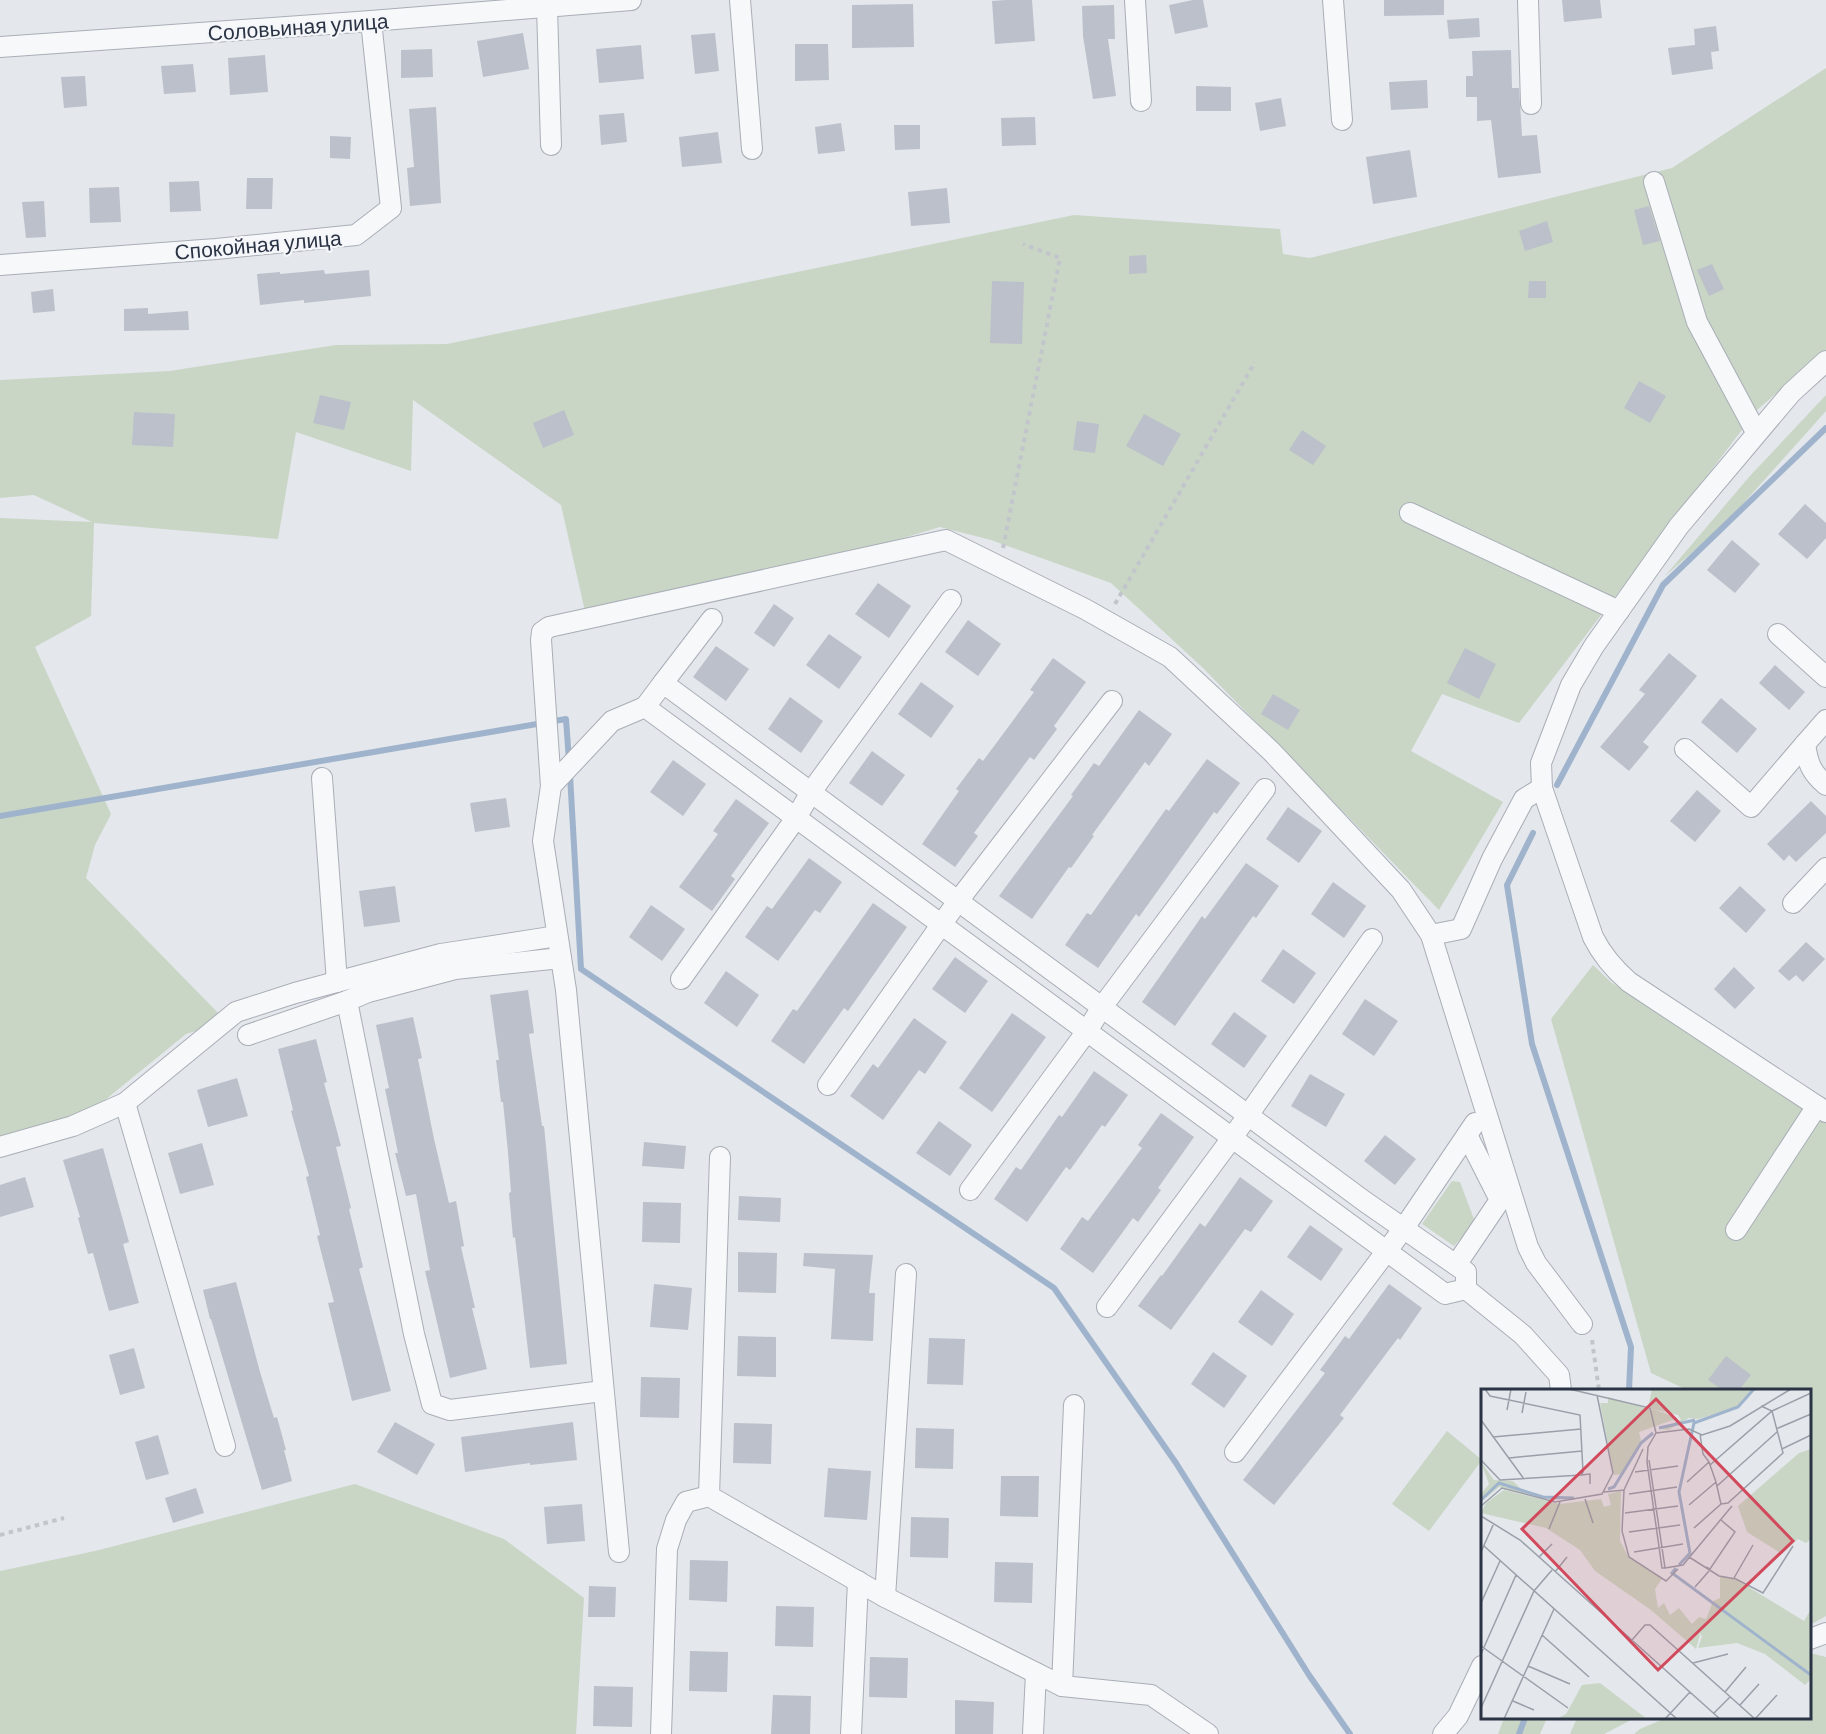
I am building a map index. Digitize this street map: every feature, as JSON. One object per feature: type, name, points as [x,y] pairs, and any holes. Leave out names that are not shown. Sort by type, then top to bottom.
[{"type":"street","name":"Соловьиная улица","points":[[0,47],[631,0]]},
{"type":"street","points":[[740,0],[752,149]]},
{"type":"street","points":[[1135,0],[1141,101]]},
{"type":"street","points":[[1333,0],[1342,120]]},
{"type":"street","points":[[1528,0],[1531,104]]},
{"type":"street","points":[[547,7],[551,145]]},
{"type":"street","name":"Спокойная улица","points":[[0,265],[216,249],[357,235],[391,208],[372,21]]},
{"type":"street","points":[[1654,182],[1697,322],[1756,432]]},
{"type":"street","points":[[1736,1230],[1821,1109],[1629,982],[1601,953],[1593,937],[1542,788],[1541,763],[1571,685],[1594,646],[1679,526],[1756,432],[1791,393],[1826,361]]},
{"type":"street","points":[[1410,513],[1619,611]]},
{"type":"street","points":[[619,1552],[567,1001],[543,841],[551,786],[541,640],[542,632],[549,627],[946,540],[1106,620],[1170,657],[1272,752],[1401,890],[1431,934],[1528,1247],[1536,1263],[1582,1324]]},
{"type":"street","points":[[681,979],[796,818],[811,792],[951,600]]},
{"type":"street","points":[[551,786],[612,721],[645,707],[712,619]]},
{"type":"street","points":[[1778,634],[1826,677]]},
{"type":"street","points":[[663,683],[1247,1114],[1466,1272],[1466,1289]]},
{"type":"street","points":[[828,1085],[958,901],[1112,701]]},
{"type":"street","points":[[645,707],[1445,1294],[1466,1289]]},
{"type":"street","points":[[1685,749],[1751,807],[1826,720]]},
{"type":"street","points":[[1805,744],[1809,766],[1826,785]]},
{"type":"street","points":[[321,778],[338,982]]},
{"type":"street","points":[[1431,934],[1461,929],[1492,859],[1524,799],[1542,788]]},
{"type":"street","points":[[970,1190],[1087,1031],[1102,1007],[1265,789]]},
{"type":"street","points":[[1794,903],[1826,868]]},
{"type":"street","points":[[0,1147],[73,1126],[125,1103],[236,1012],[295,993],[441,954],[557,936]]},
{"type":"street","points":[[1107,1307],[1232,1137],[1371,939]]},
{"type":"street","points":[[248,1035],[368,992],[455,969],[561,958]]},
{"type":"street","points":[[347,1001],[414,1334],[432,1404],[450,1410],[603,1391]]},
{"type":"street","points":[[125,1103],[225,1446]]},
{"type":"street","points":[[1235,1452],[1404,1228],[1471,1129],[1500,1200],[1456,1265]]},
{"type":"street","points":[[709,1496],[720,1157]]},
{"type":"street","points":[[885,1597],[906,1274]]},
{"type":"street","points":[[1466,1289],[1523,1335],[1559,1375],[1561,1389]]},
{"type":"street","points":[[1062,1686],[1074,1405]]},
{"type":"street","points":[[661,1734],[667,1549],[676,1520],[686,1502],[709,1496],[885,1597],[1062,1686],[1151,1695],[1208,1734]]},
{"type":"street","points":[[851,1734],[858,1581]]},
{"type":"street","points":[[1811,1638],[1826,1633]]},
{"type":"street","points":[[1443,1734],[1458,1716],[1481,1668]]},
{"type":"street","points":[[1033,1734],[1036,1672]]},
{"type":"path","points":[[999,566],[1060,258],[1023,244]]},
{"type":"path","points":[[1106,620],[1255,362]]},
{"type":"path","points":[[1582,1324],[1593,1344],[1599,1389]]},
{"type":"path","points":[[0,1535],[64,1518]]},
{"type":"green space","points":[[1826,68],[1826,351],[1757,410],[1519,723],[1442,694],[1411,751],[1503,802],[1439,910],[1203,668],[1111,583],[991,540],[940,527],[760,581],[586,616],[561,505],[413,400],[411,471],[296,432],[278,539],[94,523],[91,616],[35,647],[111,814],[95,845],[86,878],[227,1022],[186,1034],[94,1109],[0,1137],[0,518],[92,522],[34,495],[0,498],[0,380],[170,371],[336,345],[447,344],[1074,215],[1280,229],[1283,254],[1310,258],[1672,168]]},
{"type":"green space","points":[[1826,395],[1826,411],[1724,525],[1665,576],[1749,477]]},
{"type":"green space","points":[[1593,965],[1612,983],[1826,1119],[1826,1616],[1811,1624],[1811,1389],[1685,1389],[1651,1373],[1551,1019]]},
{"type":"green space","points":[[1452,1181],[1460,1182],[1475,1222],[1454,1246],[1422,1224]]},
{"type":"green space","points":[[1447,1431],[1481,1459],[1429,1531],[1392,1504]]},
{"type":"green space","points":[[355,1484],[504,1539],[584,1598],[576,1734],[0,1734],[0,1571],[95,1551]]},
{"type":"green space","points":[[1811,1653],[1826,1657],[1826,1734],[1634,1734],[1664,1719],[1811,1719]]},
{"type":"green space","points":[[1504,1719],[1547,1719],[1540,1734],[1498,1734]]},
{"type":"green space","points":[[1577,1719],[1633,1719],[1604,1734],[1570,1734]]},
{"type":"building","points":[[1032,0],[1035,41],[995,44],[992,1]]},
{"type":"building","points":[[1203,0],[1208,27],[1175,34],[1169,5]]},
{"type":"building","points":[[1384,0],[1444,0],[1444,15],[1384,16]]},
{"type":"building","points":[[1562,0],[1600,0],[1602,18],[1564,22]]},
{"type":"building","points":[[913,4],[914,47],[852,48],[852,5]]},
{"type":"building","points":[[1114,5],[1115,39],[1108,39],[1116,96],[1093,99],[1083,36],[1082,6]]},
{"type":"building","points":[[1479,18],[1480,37],[1449,39],[1447,20]]},
{"type":"building","points":[[1716,26],[1719,51],[1711,52],[1713,69],[1672,75],[1668,48],[1695,45],[1694,29]]},
{"type":"building","points":[[523,33],[529,69],[483,77],[477,41]]},
{"type":"building","points":[[715,33],[719,71],[695,74],[691,35]]},
{"type":"building","points":[[795,44],[828,44],[829,80],[795,81]]},
{"type":"building","points":[[641,45],[644,79],[599,83],[596,49]]},
{"type":"building","points":[[432,49],[433,77],[401,78],[401,50]]},
{"type":"building","points":[[1511,50],[1512,88],[1519,88],[1522,136],[1537,135],[1541,173],[1498,178],[1491,120],[1477,121],[1477,97],[1466,97],[1466,76],[1473,76],[1472,51]]},
{"type":"building","points":[[265,55],[268,92],[230,95],[228,58]]},
{"type":"building","points":[[193,64],[196,92],[164,94],[161,66]]},
{"type":"building","points":[[85,76],[87,106],[64,108],[61,77]]},
{"type":"building","points":[[1427,80],[1428,108],[1391,110],[1389,82]]},
{"type":"building","points":[[1196,86],[1231,87],[1231,111],[1196,111]]},
{"type":"building","points":[[1281,98],[1286,126],[1260,131],[1255,103]]},
{"type":"building","points":[[436,107],[441,203],[410,206],[407,168],[414,167],[409,109]]},
{"type":"building","points":[[624,113],[627,142],[601,145],[599,115]]},
{"type":"building","points":[[1035,117],[1036,145],[1002,146],[1001,118]]},
{"type":"building","points":[[841,123],[845,151],[818,154],[815,127]]},
{"type":"building","points":[[894,125],[920,125],[920,149],[895,150]]},
{"type":"building","points":[[718,132],[722,163],[682,167],[679,137]]},
{"type":"building","points":[[330,136],[351,137],[350,159],[330,158]]},
{"type":"building","points":[[1410,150],[1417,197],[1373,204],[1366,157]]},
{"type":"building","points":[[247,178],[273,178],[272,209],[246,209]]},
{"type":"building","points":[[199,181],[201,211],[170,212],[169,182]]},
{"type":"building","points":[[119,187],[121,222],[90,223],[89,188]]},
{"type":"building","points":[[947,188],[950,223],[911,226],[908,192]]},
{"type":"building","points":[[44,201],[46,237],[26,238],[22,202]]},
{"type":"building","points":[[1649,206],[1660,241],[1643,245],[1634,210]]},
{"type":"building","points":[[1547,221],[1553,242],[1525,251],[1519,231]]},
{"type":"building","points":[[1146,255],[1147,273],[1129,274],[1129,256]]},
{"type":"building","points":[[1712,264],[1724,289],[1709,296],[1697,270]]},
{"type":"building","points":[[324,270],[325,274],[369,270],[371,296],[260,305],[257,274]]},
{"type":"building","points":[[992,281],[1024,282],[1022,344],[990,343]]},
{"type":"building","points":[[1529,281],[1546,281],[1546,298],[1528,298]]},
{"type":"building","points":[[53,289],[55,311],[33,313],[31,292]]},
{"type":"building","points":[[148,308],[148,314],[188,311],[189,330],[124,331],[124,309]]},
{"type":"building","points":[[1639,381],[1666,396],[1650,423],[1624,408]]},
{"type":"building","points":[[320,395],[351,402],[344,430],[313,423]]},
{"type":"building","points":[[564,410],[574,435],[543,448],[533,423]]},
{"type":"building","points":[[134,412],[175,414],[173,447],[132,445]]},
{"type":"building","points":[[1144,414],[1181,434],[1163,466],[1126,446]]},
{"type":"building","points":[[1077,421],[1099,424],[1095,453],[1073,450]]},
{"type":"building","points":[[1302,430],[1326,446],[1313,465],[1289,450]]},
{"type":"building","points":[[1805,504],[1826,523],[1826,538],[1807,559],[1778,534]]},
{"type":"building","points":[[1732,540],[1760,564],[1735,593],[1707,570]]},
{"type":"building","points":[[878,583],[911,606],[889,638],[855,614]]},
{"type":"building","points":[[774,604],[794,618],[774,647],[754,633]]},
{"type":"building","points":[[968,620],[1001,644],[978,676],[945,652]]},
{"type":"building","points":[[829,634],[862,657],[839,689],[806,665]]},
{"type":"building","points":[[716,646],[749,669],[726,701],[693,677]]},
{"type":"building","points":[[1465,648],[1496,664],[1479,699],[1447,683]]},
{"type":"building","points":[[1669,653],[1697,676],[1643,742],[1649,747],[1629,771],[1600,747],[1645,694],[1639,690]]},
{"type":"building","points":[[1053,658],[1086,682],[1054,726],[1057,729],[1034,760],[1030,757],[974,833],[978,836],[955,867],[922,844],[959,791],[956,789],[979,758],[983,761],[1034,692],[1030,690]]},
{"type":"building","points":[[1775,665],[1805,692],[1789,710],[1759,683]]},
{"type":"building","points":[[921,682],[954,706],[931,738],[898,714]]},
{"type":"building","points":[[1273,694],[1300,710],[1288,730],[1261,714]]},
{"type":"building","points":[[790,697],[823,721],[801,753],[768,729]]},
{"type":"building","points":[[1721,698],[1757,729],[1737,753],[1701,722]]},
{"type":"building","points":[[1139,710],[1172,734],[1149,766],[1145,762],[1071,868],[1069,867],[1032,919],[999,896],[1073,796],[1071,795],[1094,763],[1099,766]]},
{"type":"building","points":[[872,751],[905,775],[882,806],[849,783]]},
{"type":"building","points":[[1207,759],[1240,783],[1217,814],[1214,812],[1139,917],[1136,914],[1098,968],[1065,945],[1087,913],[1091,915],[1166,809],[1169,811]]},
{"type":"building","points":[[673,760],[706,784],[683,816],[650,792]]},
{"type":"building","points":[[1697,790],[1721,811],[1695,842],[1670,821]]},
{"type":"building","points":[[506,798],[510,827],[475,832],[470,803]]},
{"type":"building","points":[[736,799],[769,823],[731,876],[735,879],[712,911],[679,887],[718,834],[713,831]]},
{"type":"building","points":[[1811,801],[1826,816],[1826,833],[1796,862],[1789,855],[1784,861],[1767,844]]},
{"type":"building","points":[[1288,807],[1322,831],[1299,863],[1266,839]]},
{"type":"building","points":[[809,858],[842,882],[820,913],[815,910],[778,961],[745,937],[767,906],[772,909]]},
{"type":"building","points":[[1246,863],[1279,886],[1256,918],[1253,916],[1175,1026],[1142,1002],[1202,916],[1205,919]]},
{"type":"building","points":[[1333,882],[1366,906],[1344,938],[1311,914]]},
{"type":"building","points":[[395,886],[400,922],[364,927],[359,891]]},
{"type":"building","points":[[1740,886],[1766,910],[1746,933],[1719,908]]},
{"type":"building","points":[[873,903],[907,927],[848,1011],[844,1008],[804,1064],[771,1041],[793,1009],[797,1011]]},
{"type":"building","points":[[651,905],[685,929],[662,961],[629,937]]},
{"type":"building","points":[[1806,942],[1825,959],[1803,982],[1796,975],[1789,981],[1778,971]]},
{"type":"building","points":[[1283,949],[1316,973],[1294,1004],[1261,981]]},
{"type":"building","points":[[955,957],[988,981],[965,1013],[932,989]]},
{"type":"building","points":[[1734,967],[1755,988],[1735,1009],[1714,989]]},
{"type":"building","points":[[726,971],[759,995],[737,1027],[704,1003]]},
{"type":"building","points":[[528,990],[534,1033],[529,1034],[542,1126],[544,1126],[567,1364],[530,1368],[515,1237],[513,1238],[508,1152],[490,995]]},
{"type":"building","points":[[1365,999],[1398,1021],[1374,1056],[1342,1034]]},
{"type":"building","points":[[1234,1012],[1267,1036],[1244,1068],[1211,1044]]},
{"type":"building","points":[[1012,1013],[1046,1037],[992,1112],[959,1088]]},
{"type":"building","points":[[413,1017],[422,1058],[418,1059],[434,1139],[449,1203],[456,1201],[464,1246],[461,1247],[475,1308],[472,1308],[487,1369],[450,1378],[425,1271],[430,1270],[416,1194],[406,1196],[395,1153],[398,1153],[385,1089],[389,1088],[376,1025]]},
{"type":"building","points":[[914,1018],[947,1042],[925,1074],[919,1070],[883,1120],[850,1096],[873,1064],[878,1068]]},
{"type":"building","points":[[316,1039],[327,1082],[324,1083],[341,1146],[336,1147],[363,1267],[359,1269],[391,1391],[352,1401],[328,1303],[334,1302],[317,1236],[320,1235],[306,1177],[309,1176],[291,1111],[293,1110],[278,1049]]},
{"type":"building","points":[[1094,1071],[1128,1095],[1105,1127],[1102,1125],[1070,1170],[1066,1167],[1027,1222],[994,1199],[1016,1167],[1021,1170],[1059,1115],[1062,1117]]},
{"type":"building","points":[[1310,1074],[1345,1094],[1326,1127],[1291,1106]]},
{"type":"building","points":[[237,1078],[248,1116],[208,1127],[197,1090]]},
{"type":"building","points":[[1161,1113],[1194,1137],[1158,1188],[1161,1190],[1138,1222],[1133,1218],[1093,1273],[1060,1249],[1082,1217],[1088,1221],[1142,1148],[1138,1145]]},
{"type":"building","points":[[939,1121],[972,1145],[950,1176],[916,1153]]},
{"type":"building","points":[[1385,1135],[1416,1159],[1395,1185],[1364,1161]]},
{"type":"building","points":[[644,1142],[686,1146],[684,1169],[642,1166]]},
{"type":"building","points":[[202,1143],[214,1185],[180,1194],[168,1153]]},
{"type":"building","points":[[103,1148],[129,1242],[123,1244],[139,1303],[109,1311],[93,1253],[88,1254],[63,1160]]},
{"type":"building","points":[[25,1177],[34,1207],[0,1217],[0,1185]]},
{"type":"building","points":[[1240,1177],[1273,1201],[1251,1232],[1245,1229],[1171,1330],[1138,1306],[1200,1223],[1205,1227]]},
{"type":"building","points":[[739,1196],[781,1198],[780,1222],[738,1220]]},
{"type":"building","points":[[643,1202],[681,1203],[680,1243],[642,1242]]},
{"type":"building","points":[[1310,1225],[1343,1249],[1321,1281],[1287,1257]]},
{"type":"building","points":[[738,1252],[777,1253],[776,1293],[738,1292]]},
{"type":"building","points":[[804,1253],[873,1255],[869,1293],[875,1293],[873,1341],[831,1339],[835,1269],[803,1266]]},
{"type":"building","points":[[236,1282],[260,1372],[274,1418],[277,1417],[292,1481],[262,1490],[203,1290]]},
{"type":"building","points":[[654,1284],[692,1288],[688,1330],[650,1327]]},
{"type":"building","points":[[1389,1284],[1422,1308],[1400,1340],[1398,1338],[1340,1415],[1344,1418],[1274,1505],[1243,1480],[1325,1373],[1320,1370],[1345,1336],[1349,1339]]},
{"type":"building","points":[[1261,1290],[1294,1314],[1272,1346],[1238,1322]]},
{"type":"building","points":[[738,1336],[776,1337],[776,1377],[737,1376]]},
{"type":"building","points":[[929,1338],[965,1339],[963,1385],[927,1384]]},
{"type":"building","points":[[134,1348],[145,1388],[120,1395],[109,1355]]},
{"type":"building","points":[[1213,1352],[1247,1376],[1224,1408],[1191,1384]]},
{"type":"building","points":[[1726,1356],[1751,1375],[1740,1389],[1722,1389],[1708,1380]]},
{"type":"building","points":[[641,1377],[680,1378],[679,1418],[640,1417]]},
{"type":"building","points":[[395,1422],[435,1444],[417,1475],[377,1452]]},
{"type":"building","points":[[573,1422],[577,1460],[530,1465],[530,1463],[465,1472],[461,1437]]},
{"type":"building","points":[[734,1423],[772,1424],[771,1464],[733,1463]]},
{"type":"building","points":[[916,1428],[954,1429],[953,1469],[915,1468]]},
{"type":"building","points":[[158,1435],[169,1474],[146,1480],[135,1442]]},
{"type":"building","points":[[828,1468],[871,1471],[867,1520],[824,1517]]},
{"type":"building","points":[[1001,1476],[1039,1476],[1038,1517],[1000,1516]]},
{"type":"building","points":[[196,1488],[204,1513],[173,1523],[165,1498]]},
{"type":"building","points":[[582,1504],[585,1541],[547,1544],[544,1507]]},
{"type":"building","points":[[911,1517],[949,1518],[948,1558],[910,1557]]},
{"type":"building","points":[[690,1560],[728,1561],[727,1602],[689,1600]]},
{"type":"building","points":[[995,1562],[1033,1563],[1032,1603],[994,1602]]},
{"type":"building","points":[[589,1586],[616,1587],[615,1617],[588,1617]]},
{"type":"building","points":[[776,1606],[814,1607],[813,1647],[775,1646]]},
{"type":"building","points":[[690,1651],[728,1652],[727,1692],[689,1691]]},
{"type":"building","points":[[870,1657],[908,1658],[907,1698],[869,1697]]},
{"type":"building","points":[[594,1686],[633,1687],[632,1727],[593,1726]]},
{"type":"building","points":[[773,1695],[811,1696],[810,1734],[771,1734]]},
{"type":"building","points":[[955,1700],[994,1702],[993,1734],[955,1734]]},
{"type":"waterway","points":[[1557,785],[1663,585],[1826,428]]},
{"type":"waterway","points":[[0,816],[566,719],[569,761]]},
{"type":"waterway","points":[[570,775],[581,969],[1054,1288],[1176,1463],[1309,1675],[1350,1734]]},
{"type":"waterway","points":[[1533,833],[1507,885],[1532,1044],[1631,1347],[1629,1389]]},
{"type":"waterway","points":[[1519,1734],[1525,1719]]}]
